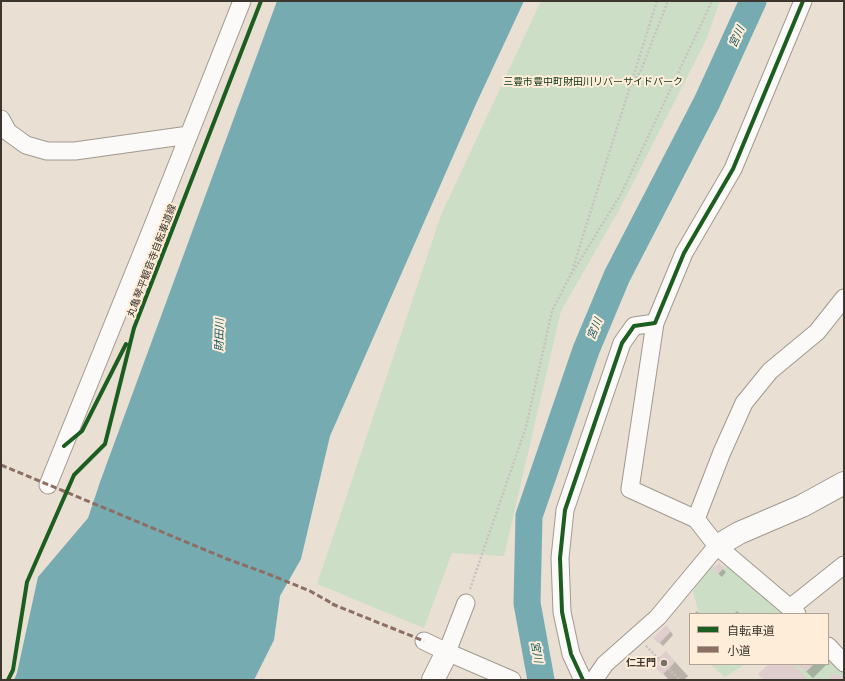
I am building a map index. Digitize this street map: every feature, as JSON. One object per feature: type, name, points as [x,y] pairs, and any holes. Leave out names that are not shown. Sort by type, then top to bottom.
[{"type":"street","points":[[48,485],[242,1]]},
{"type":"street","points":[[803,1],[733,169],[684,253],[655,323],[630,489],[696,519],[717,546],[794,611],[844,565]]},
{"type":"street","points":[[1,119],[8,132],[26,145],[47,151],[75,151],[189,134]]},
{"type":"street","points":[[696,519],[722,452],[744,403],[770,371],[817,332],[844,298]]},
{"type":"street","points":[[583,680],[571,654],[562,612],[560,558],[565,510],[622,343],[634,326],[655,323]]},
{"type":"street","points":[[594,680],[605,664],[658,617],[717,546],[739,534],[802,506],[844,483]]},
{"type":"street","points":[[433,680],[447,652],[466,603]]},
{"type":"street","points":[[424,641],[505,677]]},
{"type":"street","points":[[829,647],[844,663]]},
{"type":"path","points":[[569,278],[657,1]]},
{"type":"path","points":[[629,90],[641,70],[668,1]]},
{"type":"path","points":[[466,603],[526,427],[552,311],[569,278],[621,194],[712,1]]},
{"type":"path","points":[[636,636],[680,680]]},
{"type":"green space","name":"三豊市豊中町財田川リバーサイドパーク","points":[[541,1],[720,1],[706,40],[619,210],[561,311],[504,556],[452,553],[424,628],[317,584],[441,215]]},
{"type":"green space","points":[[710,566],[736,567],[784,613],[699,613],[693,591]]},
{"type":"green space","points":[[829,656],[844,670],[844,680],[800,680],[790,665],[829,665]]},
{"type":"green space","points":[[711,665],[743,665],[725,677]]},
{"type":"water","name":"財田川","points":[[277,1],[524,1],[476,104],[330,436],[301,559],[280,596],[274,640],[254,680],[14,680],[17,673],[38,577],[88,518]]},
{"type":"building","points":[[719,563],[724,568],[718,574],[713,570]]},
{"type":"building","points":[[666,625],[671,631],[659,644],[653,638]]},
{"type":"building","name":"仁王門","points":[[666,651],[675,662],[662,675],[652,664]]},
{"type":"building","points":[[768,665],[794,665],[808,680],[764,680],[758,674]]},
{"type":"building","points":[[798,665],[813,665],[806,672]]},
{"type":"building","points":[[831,674],[844,676],[844,680],[830,680]]},
{"type":"waterway","name":"宮川","points":[[541,680],[527,603],[529,516],[586,350],[617,276],[707,102],[753,1]]},
{"type":"marked path","points":[[1,465],[227,559],[310,591],[335,605]]},
{"type":"marked path","points":[[332,604],[424,641]]},
{"type":"cycle path","name":"丸亀琴平観音寺自転車道線","points":[[8,680],[13,670],[27,582],[74,475],[105,444],[134,328],[261,1]]},
{"type":"cycle path","points":[[583,680],[571,654],[562,612],[560,558],[565,510],[622,343],[634,326],[655,323],[684,253],[733,169],[803,1]]},
{"type":"cycle path","points":[[64,446],[82,431],[126,344]]},
{"type":"place","name":"仁王門","points":[[664,663]]}]
